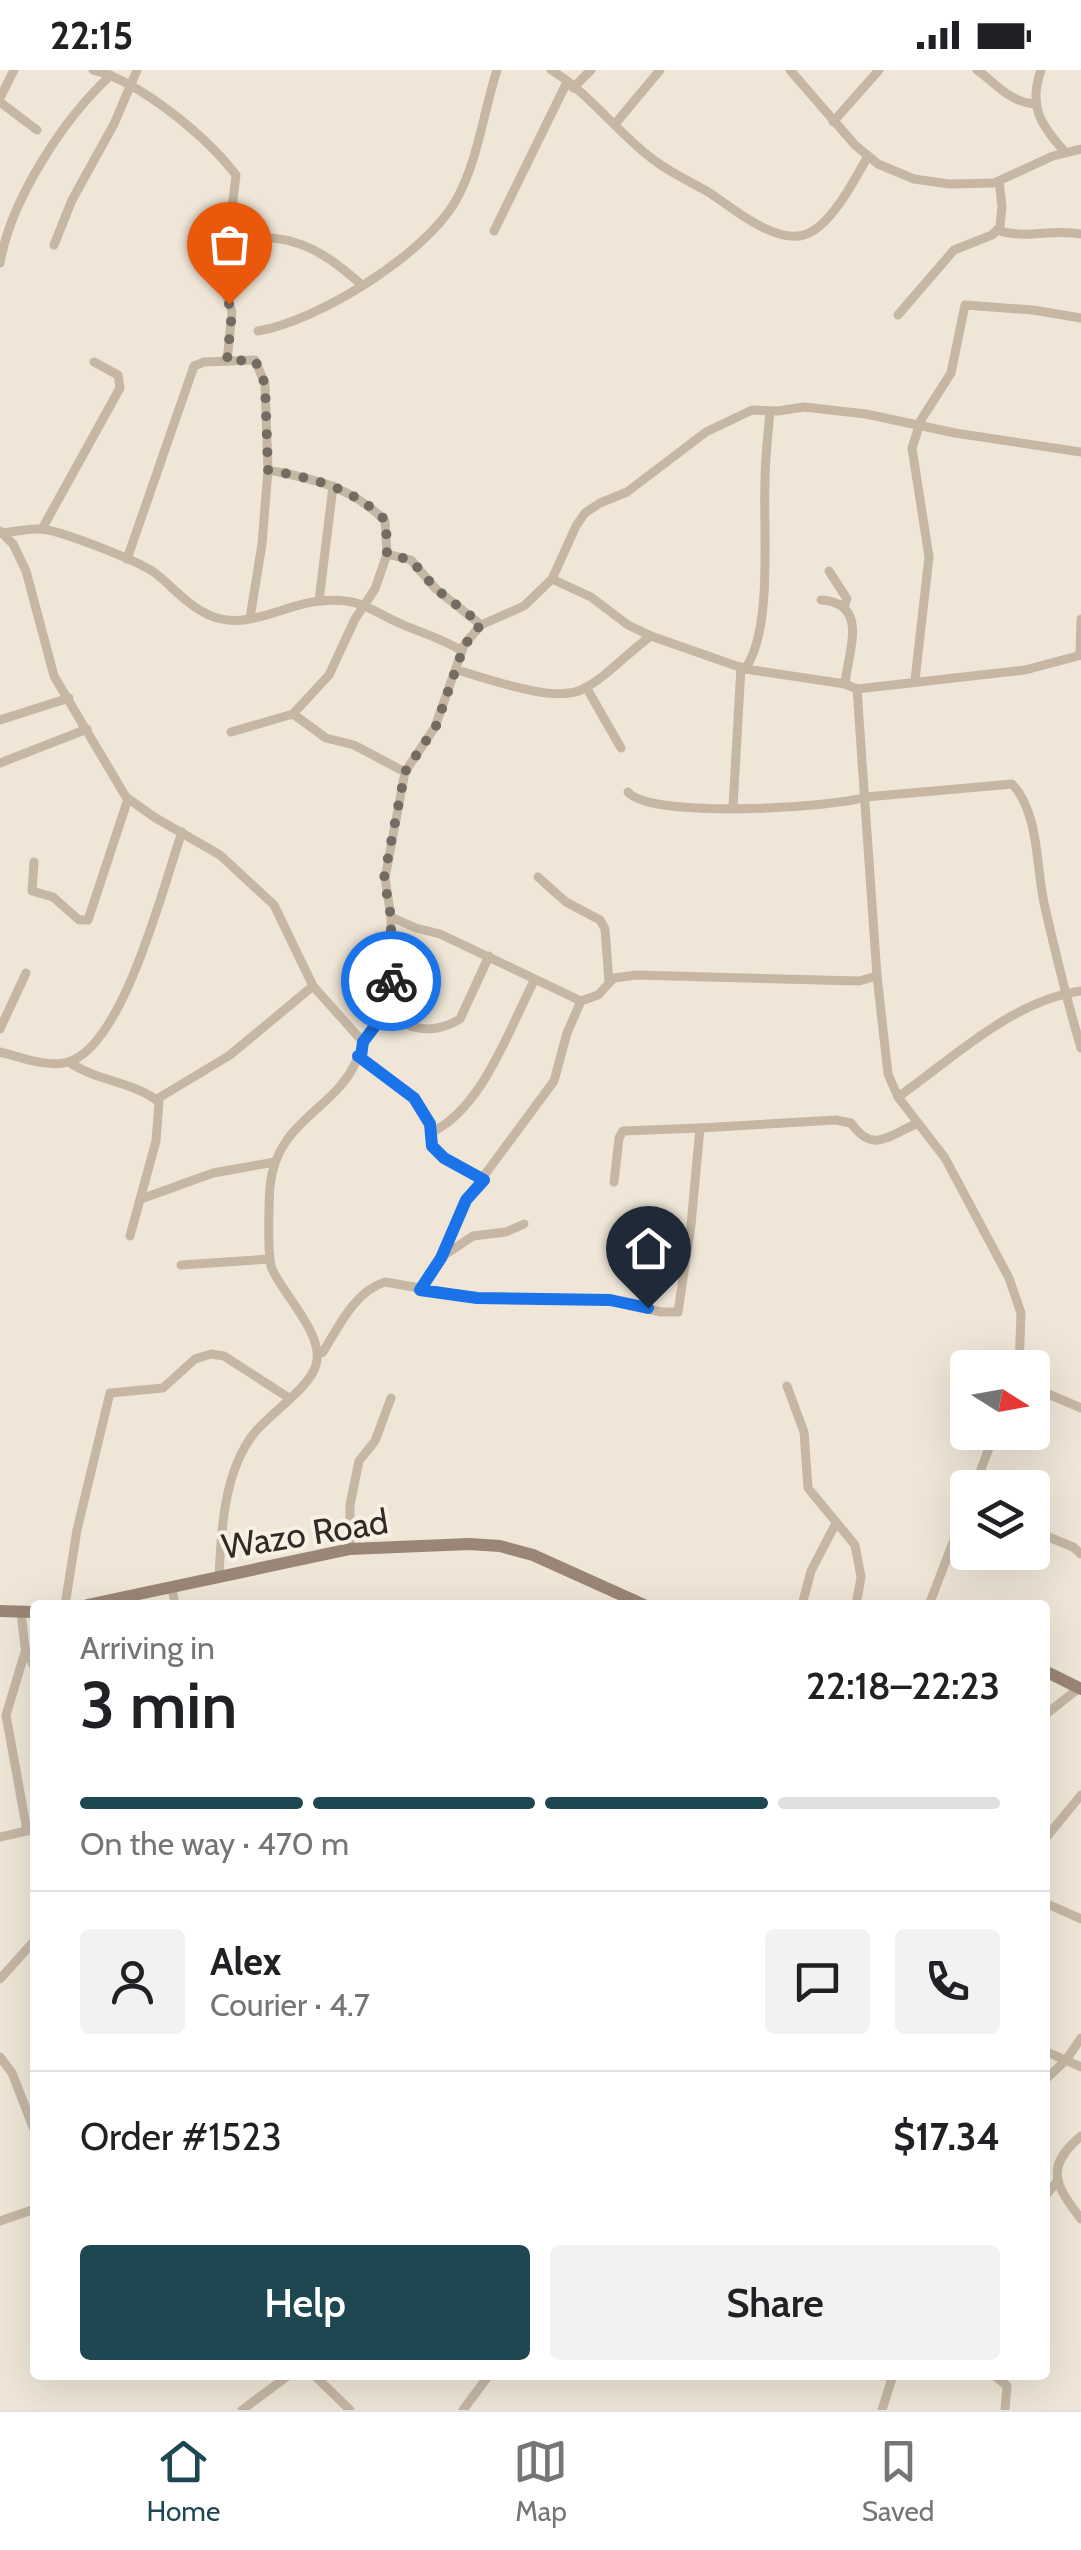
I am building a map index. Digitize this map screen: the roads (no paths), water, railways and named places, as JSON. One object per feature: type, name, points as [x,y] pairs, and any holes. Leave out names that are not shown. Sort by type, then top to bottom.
[{"type":"main road","name":"Wazo Road","points":[[112,1600],[350,1549],[500,1546],[550,1562],[633,1600]]},
{"type":"main road","points":[[0,1611],[28,1612]]},
{"type":"main road","points":[[1050,1674],[1080,1689]]},
{"type":"street","points":[[14,70],[0,100],[38,130]]},
{"type":"street","points":[[93,70],[132,87],[183,123],[233,170],[237,187],[223,283],[232,312],[227,361]]},
{"type":"street","points":[[54,245],[72,200],[132,87],[136,70]]},
{"type":"street","points":[[258,331],[302,318],[362,286],[413,250],[454,203],[473,158],[497,70]]},
{"type":"street","points":[[551,70],[649,157],[734,212],[793,236],[808,234],[830,214],[868,156]]},
{"type":"street","points":[[494,231],[570,85],[590,70]]},
{"type":"street","points":[[615,124],[660,70]]},
{"type":"street","points":[[790,70],[833,122],[868,156],[914,179],[949,184],[999,181],[1032,164],[1081,149]]},
{"type":"street","points":[[833,122],[879,70]]},
{"type":"street","points":[[976,70],[1005,95],[1034,104]]},
{"type":"street","points":[[1041,70],[1034,104],[1050,136],[1065,152]]},
{"type":"street","points":[[0,262],[13,218],[39,169],[68,125],[111,75]]},
{"type":"street","points":[[996,230],[1002,216],[999,181]]},
{"type":"street","points":[[232,224],[249,236],[301,244],[332,260],[362,286]]},
{"type":"street","points":[[898,315],[954,250],[996,230],[1031,236],[1060,230],[1080,234]]},
{"type":"street","points":[[916,680],[930,558],[912,458],[919,426],[951,373],[967,303],[1081,318]]},
{"type":"street","points":[[127,559],[194,366],[255,360],[262,370],[268,470],[250,618]]},
{"type":"street","points":[[42,529],[120,388],[118,375],[94,362]]},
{"type":"street","points":[[219,1578],[221,1534],[236,1463],[253,1435],[312,1374],[318,1354],[316,1342],[272,1269],[270,1185],[275,1162],[288,1134],[351,1075],[363,1042],[384,1014],[391,980],[391,917],[384,878],[405,772],[436,726],[462,651],[481,624],[524,606],[552,579],[576,526],[586,514],[600,503],[627,492],[706,432],[752,410],[804,407],[866,414],[1081,452]]},
{"type":"street","points":[[733,807],[743,668],[753,654],[764,581],[770,411]]},
{"type":"street","points":[[232,732],[293,714],[329,676],[355,619],[367,604],[387,554],[386,521],[360,499],[333,486],[268,470]]},
{"type":"street","points":[[319,600],[333,486]]},
{"type":"street","points":[[1,532],[42,529],[127,559],[152,571],[209,615],[228,620],[278,614],[319,600],[367,604],[398,623],[462,651]]},
{"type":"street","points":[[1,532],[13,544],[26,571],[54,676],[128,799],[220,855],[266,895],[312,986],[363,1042]]},
{"type":"street","points":[[387,554],[411,560],[436,589],[481,624]]},
{"type":"street","points":[[829,571],[847,599],[844,606]]},
{"type":"street","points":[[552,579],[591,597],[628,625],[651,636],[743,668],[845,684],[858,690],[1024,670],[1080,655],[1081,618]]},
{"type":"street","points":[[821,600],[844,606],[854,626],[845,684]]},
{"type":"street","points":[[456,670],[544,693],[577,692],[651,636]]},
{"type":"street","points":[[586,687],[621,748]]},
{"type":"street","points":[[858,690],[877,976],[888,1074],[898,1097],[944,1158],[1009,1278],[1021,1312],[1020,1350]]},
{"type":"street","points":[[0,720],[69,698]]},
{"type":"street","points":[[293,714],[326,738],[354,745],[405,772]]},
{"type":"street","points":[[0,764],[87,729]]},
{"type":"street","points":[[628,792],[634,800],[647,804],[690,809],[846,803],[866,797],[1012,784],[1028,810],[1044,904],[1081,1048]]},
{"type":"street","points":[[34,862],[32,892],[53,897],[79,920],[88,920],[128,799]]},
{"type":"street","points":[[0,1052],[48,1063],[69,1062],[92,1046],[139,967],[182,832]]},
{"type":"street","points":[[538,877],[566,902],[600,920],[606,929],[609,982]]},
{"type":"street","points":[[391,917],[440,934],[581,1002]]},
{"type":"street","points":[[384,1014],[408,1027],[436,1030],[450,1025],[460,1019],[489,956]]},
{"type":"street","points":[[0,1029],[26,973]]},
{"type":"street","points":[[420,1290],[441,1258],[466,1200],[554,1081],[581,1002],[598,994],[614,978],[636,974],[859,981],[877,976]]},
{"type":"street","points":[[430,1133],[447,1126],[487,1075],[534,981]]},
{"type":"street","points":[[157,1099],[230,1055],[312,986]]},
{"type":"street","points":[[898,1097],[1002,1023],[1068,993],[1081,992]]},
{"type":"street","points":[[358,1056],[414,1098],[430,1124],[432,1146],[444,1158],[484,1180]]},
{"type":"street","points":[[69,1062],[82,1071],[157,1099]]},
{"type":"street","points":[[130,1236],[156,1141],[157,1099]]},
{"type":"street","points":[[614,1182],[623,1131],[836,1120],[851,1123],[869,1141],[916,1124]]},
{"type":"street","points":[[318,1354],[353,1304],[372,1286],[385,1282],[477,1298],[610,1300],[674,1314],[680,1305],[687,1255],[700,1128]]},
{"type":"street","points":[[140,1199],[213,1173],[275,1162]]},
{"type":"street","points":[[441,1258],[473,1236],[506,1232],[524,1224]]},
{"type":"street","points":[[181,1265],[270,1259]]},
{"type":"street","points":[[65,1600],[77,1530],[110,1393],[163,1388],[195,1360],[211,1354],[224,1356],[288,1398]]},
{"type":"street","points":[[788,1386],[804,1432],[808,1488],[855,1545],[861,1577],[857,1600]]},
{"type":"street","points":[[1050,1395],[1081,1408]]},
{"type":"street","points":[[350,1549],[350,1505],[359,1461],[374,1441],[391,1398]]},
{"type":"street","points":[[803,1600],[811,1571],[836,1523]]},
{"type":"street","points":[[1050,1537],[1081,1554]]},
{"type":"street","points":[[932,1600],[950,1551]]},
{"type":"street","points":[[172,1588],[174,1600]]},
{"type":"street","points":[[28,1612],[26,1649],[6,1716],[30,1825]]},
{"type":"street","points":[[26,1649],[30,1657]]},
{"type":"street","points":[[1050,1712],[1080,1689]]},
{"type":"street","points":[[1050,1833],[1081,1794]]},
{"type":"street","points":[[0,1837],[30,1830]]},
{"type":"street","points":[[1050,1905],[1081,1919]]},
{"type":"street","points":[[0,1980],[30,1946]]},
{"type":"street","points":[[1050,2075],[1081,2038]]},
{"type":"street","points":[[1050,2052],[1081,2066]]},
{"type":"street","points":[[0,2057],[12,2073],[30,2119]]},
{"type":"street","points":[[1050,2190],[1056,2182],[1058,2162],[1081,2136]]},
{"type":"street","points":[[1056,2182],[1081,2219]]},
{"type":"street","points":[[0,2221],[30,2211]]},
{"type":"street","points":[[242,2410],[282,2380]]},
{"type":"street","points":[[319,2380],[350,2410]]},
{"type":"street","points":[[463,2410],[485,2380]]},
{"type":"street","points":[[882,2410],[891,2380]]},
{"type":"street","points":[[1000,2380],[1007,2386],[1005,2410]]}]
